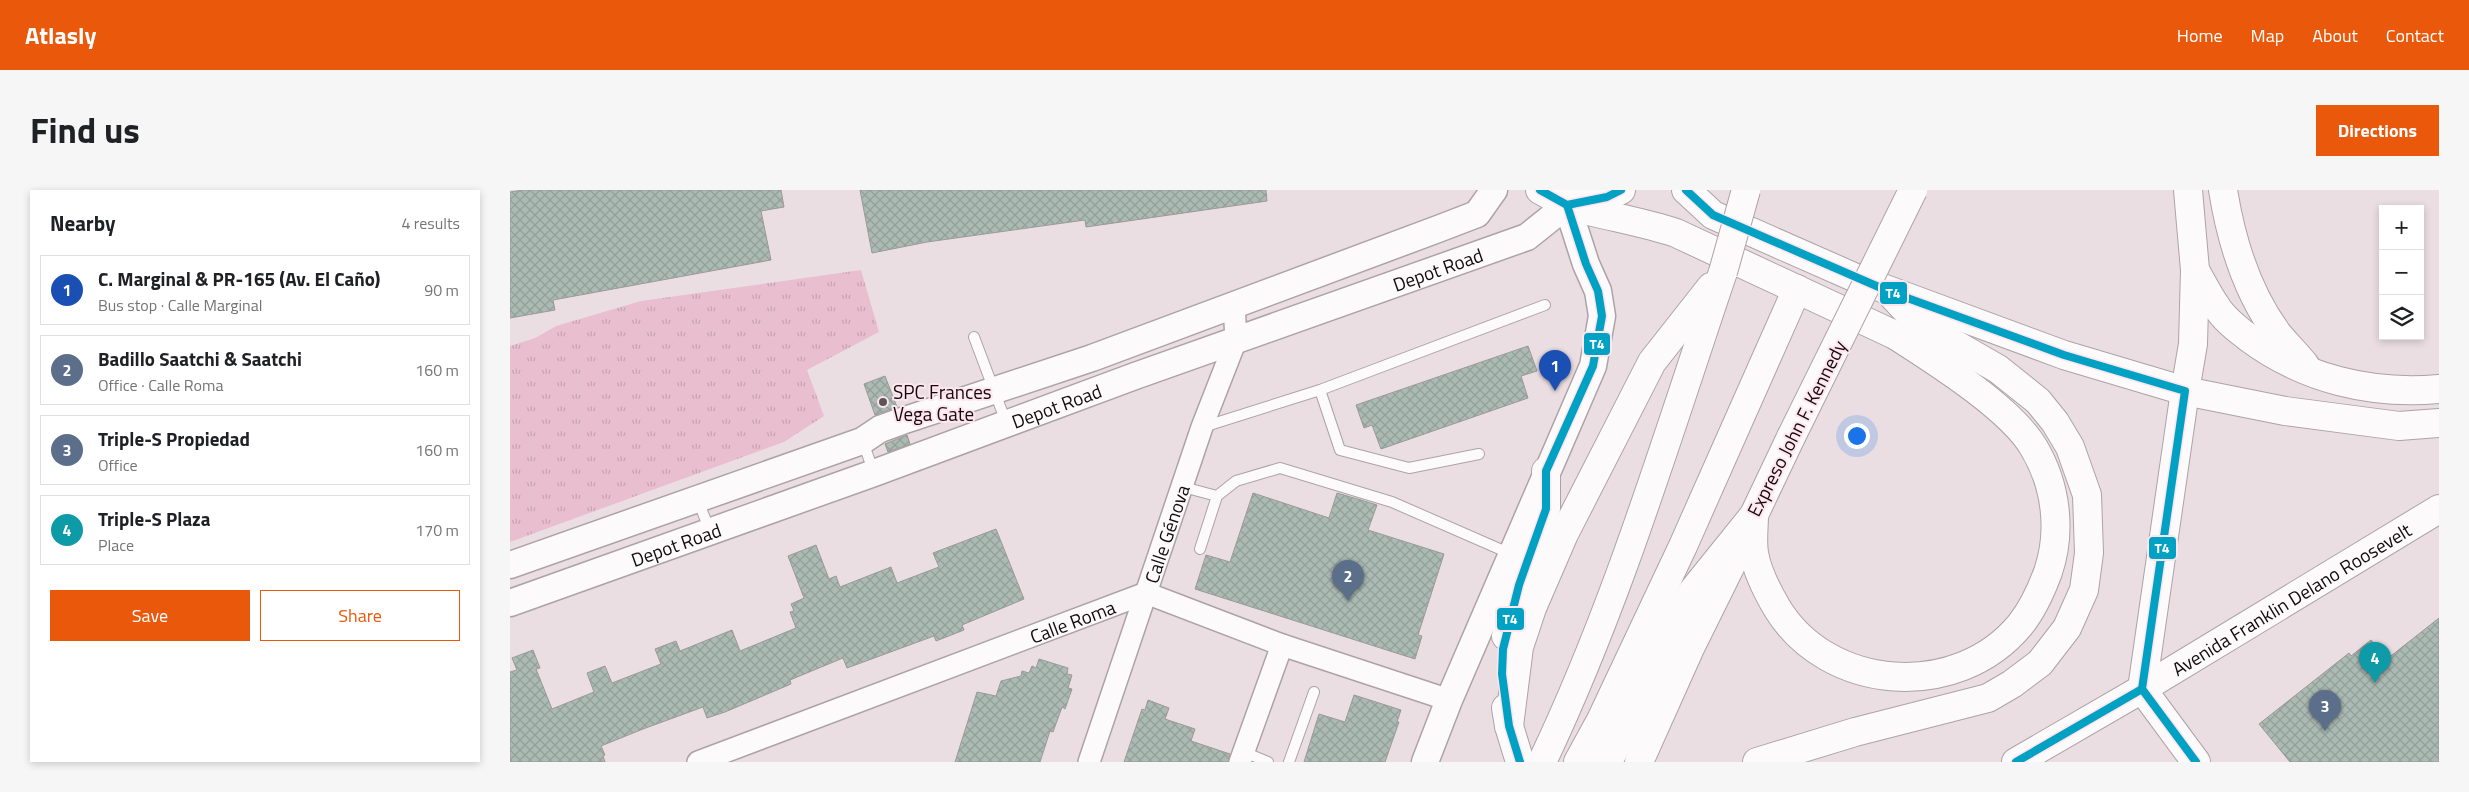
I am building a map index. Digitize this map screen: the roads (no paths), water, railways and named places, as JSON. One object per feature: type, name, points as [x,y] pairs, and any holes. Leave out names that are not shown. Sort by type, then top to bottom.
[{"type":"main road","points":[[1540,190],[1567,205],[1602,215],[1645,222],[1676,233],[1894,335],[2010,418],[2034,448],[2050,482],[2056,520],[2053,558],[2040,594],[2020,625],[1991,650],[1957,669],[1920,677],[1882,677],[1845,667],[1812,648],[1785,621],[1765,589],[1754,553],[1754,515]]},
{"type":"main road","points":[[1567,205],[1607,196],[1621,190]]},
{"type":"main road","points":[[1686,190],[1712,215],[1888,291],[2064,355],[2185,391],[2285,411],[2356,422],[2399,426],[2439,423]]},
{"type":"main road","points":[[1542,762],[1564,716],[1625,560],[1723,272],[1746,190]]},
{"type":"main road","name":"Expreso John F. Kennedy","points":[[1608,762],[1612,726],[1692,592],[1754,515],[1914,190]]},
{"type":"main road","points":[[2188,190],[2195,270],[2193,344],[2142,689],[2196,762]]},
{"type":"main road","points":[[2223,190],[2228,220],[2248,283],[2276,332],[2312,373]]},
{"type":"main road","points":[[2195,270],[2216,307],[2235,327],[2262,348],[2294,366],[2312,373],[2367,387],[2403,391],[2439,389]]},
{"type":"main road","points":[[1509,726],[1519,647],[1532,608],[1564,534],[1652,362],[1723,272]]},
{"type":"main road","points":[[1578,762],[1612,726],[1683,546],[1797,289]]},
{"type":"main road","points":[[1757,762],[1855,732],[1988,698],[2012,684],[2040,663],[2066,628],[2084,590],[2089,554],[2087,495],[2070,447],[2055,422],[2038,401],[1998,369],[1918,323],[1888,291]]},
{"type":"main road","points":[[1520,762],[1509,726],[1502,674],[1504,649],[1519,585],[1546,509],[1546,471]]},
{"type":"main road","name":"Avenida Franklin Delano Roosevelt","points":[[2016,762],[2142,689],[2439,509]]},
{"type":"main road","points":[[1644,753],[1690,648],[1754,515]]},
{"type":"main road","points":[[1792,762],[1855,732]]},
{"type":"street","name":"Depot Road","points":[[510,565],[697,497],[862,441],[880,429],[902,421],[993,389],[1092,358],[1477,214],[1494,190]]},
{"type":"street","points":[[1702,190],[1712,215]]},
{"type":"street","name":"Depot Road","points":[[510,604],[1236,340],[1527,237],[1567,205]]},
{"type":"street","points":[[1425,762],[1449,700],[1546,471],[1593,366],[1602,316],[1598,291],[1586,264],[1567,205]]},
{"type":"street","name":"Calle Génova","points":[[1089,762],[1202,427],[1236,340],[1234,304]]},
{"type":"street","points":[[1146,593],[1282,645],[1449,700]]},
{"type":"street","name":"Calle Roma","points":[[698,762],[1146,593]]},
{"type":"street","points":[[1242,757],[1282,645]]},
{"type":"lane","points":[[1202,427],[1320,390],[1545,305]]},
{"type":"lane","points":[[974,337],[1007,424]]},
{"type":"lane","points":[[1320,390],[1340,450],[1409,468],[1479,454]]},
{"type":"lane","points":[[862,441],[874,473]]},
{"type":"lane","points":[[1200,549],[1218,496],[1236,481],[1280,468],[1392,502],[1511,554]]},
{"type":"lane","points":[[1183,487],[1218,496]]},
{"type":"lane","points":[[697,497],[710,532]]},
{"type":"lane","points":[[1289,762],[1314,692]]},
{"type":"lane","points":[[1242,757],[1268,762]]},
{"type":"place","name":"C. Marginal & PR-165 (Av. El Caño)","points":[[1555,391]]},
{"type":"place","name":"SPC Frances Vega Gate","points":[[883,402]]},
{"type":"place","name":"Badillo Saatchi & Saatchi","points":[[1348,601]]},
{"type":"place","name":"Triple-S Plaza","points":[[2375,683]]},
{"type":"place","name":"Triple-S Propiedad","points":[[2325,731]]}]
